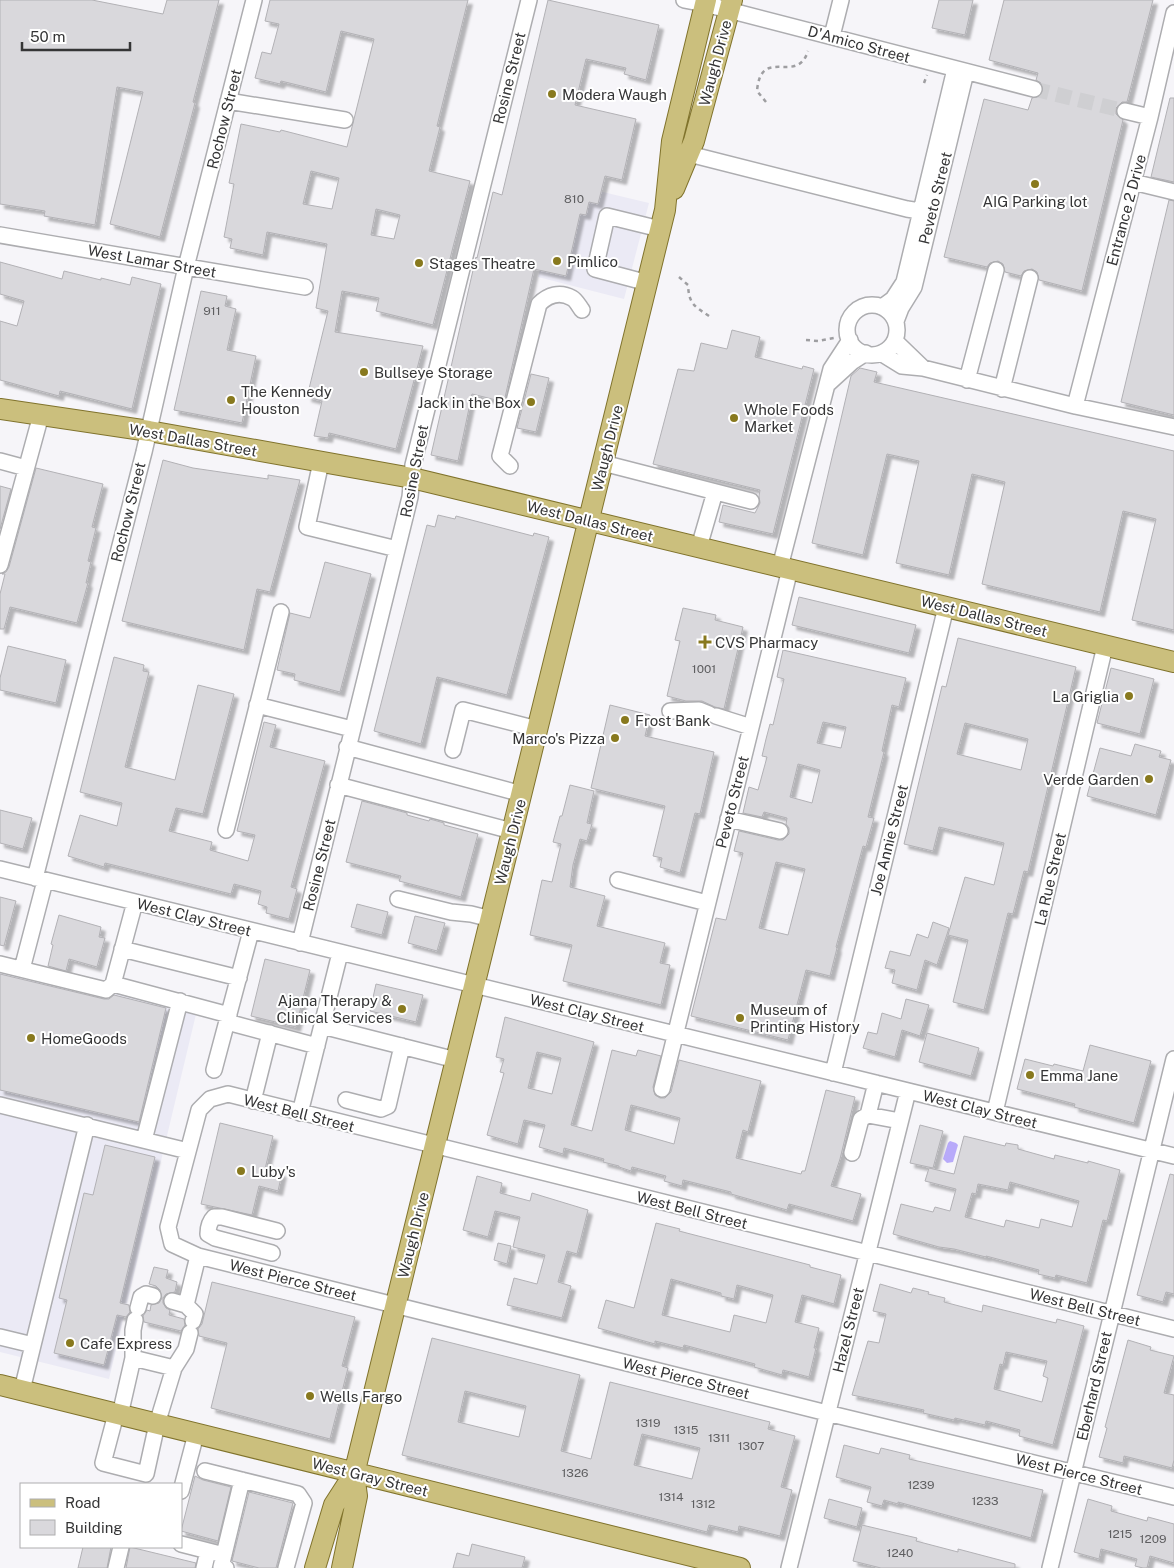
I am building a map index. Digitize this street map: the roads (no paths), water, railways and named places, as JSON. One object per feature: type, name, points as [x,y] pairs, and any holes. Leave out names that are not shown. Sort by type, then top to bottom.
[{"type":"main road","name":"Waugh Drive","points":[[315,1568],[334,1505],[354,1474],[396,1306],[648,283],[665,210],[672,141],[706,2]]},
{"type":"main road","name":"Waugh Drive","points":[[665,210],[694,141],[730,5]]},
{"type":"main road","name":"West Dallas Street","points":[[0,409],[149,431],[412,478],[1174,662]]},
{"type":"main road","name":"West Gray Street","points":[[0,1385],[740,1568]]},
{"type":"main road","name":"Waugh Drive","points":[[342,1568],[357,1496],[354,1474]]},
{"type":"street","name":"Rochow Street","points":[[22,969],[40,879],[149,431],[186,267],[254,0]]},
{"type":"street","name":"Rosine Street","points":[[300,943],[410,497],[413,464],[529,0]]},
{"type":"street","name":"D'Amico Street","points":[[684,0],[730,5],[832,36],[1034,90]]},
{"type":"street","points":[[832,36],[841,0]]},
{"type":"street","name":"Entrance 2 Drive","points":[[1075,406],[1150,117],[1174,13]]},
{"type":"street","name":"Peveto Street","points":[[882,307],[892,299],[904,282],[920,211],[961,70]]},
{"type":"street","name":"Peveto Street","points":[[896,321],[901,308],[914,287],[961,70]]},
{"type":"street","points":[[228,101],[345,120]]},
{"type":"street","points":[[1125,111],[1150,117]]},
{"type":"street","points":[[689,154],[907,210],[920,211]]},
{"type":"street","points":[[1133,182],[1174,192]]},
{"type":"street","points":[[648,283],[595,269],[607,216],[660,230]]},
{"type":"street","name":"West Lamar Street","points":[[0,235],[305,287]]},
{"type":"street","points":[[967,380],[996,270]]},
{"type":"street","points":[[1002,389],[1030,278]]},
{"type":"street","points":[[510,466],[500,456],[539,304],[546,297],[558,294],[573,298],[582,310]]},
{"type":"street","points":[[826,386],[852,362],[874,353],[889,348],[895,340],[897,334],[896,321],[892,315],[882,307],[869,305],[857,310],[848,327],[850,340],[860,351],[874,353],[902,366],[923,368],[1002,389],[1174,427]]},
{"type":"street","name":"Peveto Street","points":[[662,1089],[751,727],[830,369],[850,340]]},
{"type":"street","points":[[895,340],[923,368]]},
{"type":"street","points":[[0,564],[41,415]]},
{"type":"street","points":[[0,460],[26,468]]},
{"type":"street","points":[[321,462],[307,527],[397,548]]},
{"type":"street","points":[[603,463],[751,501]]},
{"type":"street","points":[[699,548],[715,492]]},
{"type":"street","name":"Joe Annie Street","points":[[833,1073],[946,607]]},
{"type":"street","points":[[226,830],[281,612]]},
{"type":"street","name":"La Rue Street","points":[[995,1112],[1105,646]]},
{"type":"street","points":[[258,705],[352,729]]},
{"type":"street","points":[[452,750],[463,710],[538,729]]},
{"type":"street","points":[[670,711],[699,710],[751,727]]},
{"type":"street","points":[[347,747],[522,794]]},
{"type":"street","points":[[338,785],[512,831]]},
{"type":"street","points":[[728,819],[780,831]]},
{"type":"street","name":"West Clay Street","points":[[0,870],[1174,1156]]},
{"type":"street","points":[[618,880],[707,903]]},
{"type":"street","points":[[398,899],[450,912],[471,914],[491,919]]},
{"type":"street","points":[[0,964],[106,990],[114,984],[135,902]]},
{"type":"street","points":[[214,1070],[251,931]]},
{"type":"street","points":[[122,949],[239,978]]},
{"type":"street","points":[[300,1113],[340,952]]},
{"type":"street","points":[[114,984],[180,1001],[270,1034],[317,1046]]},
{"type":"street","points":[[144,1140],[180,1001]]},
{"type":"street","points":[[322,1026],[456,1060]]},
{"type":"street","points":[[253,1101],[270,1034]]},
{"type":"street","points":[[346,1100],[381,1108],[388,1106],[402,1046]]},
{"type":"street","name":"Eberhard Street","points":[[1050,1568],[1174,1059]]},
{"type":"street","points":[[868,1115],[876,1083]]},
{"type":"street","name":"Hazel Street","points":[[789,1568],[866,1253],[908,1091]]},
{"type":"street","name":"West Bell Street","points":[[188,1151],[199,1110],[210,1099],[228,1094],[435,1147],[1174,1329]]},
{"type":"street","points":[[0,1105],[188,1151],[168,1227],[172,1244],[198,1256],[190,1319],[186,1349],[174,1368],[157,1424],[146,1474],[103,1463],[133,1358],[133,1330],[141,1297],[146,1294],[153,1296]]},
{"type":"street","points":[[852,1153],[861,1119],[868,1115],[900,1121]]},
{"type":"street","points":[[22,1390],[87,1125]]},
{"type":"street","points":[[272,1253],[215,1238],[208,1234],[208,1227],[210,1220],[214,1217],[222,1216],[277,1231]]},
{"type":"street","name":"West Pierce Street","points":[[198,1256],[827,1413],[1174,1497]]},
{"type":"street","points":[[0,1337],[33,1345]]},
{"type":"street","points":[[133,1358],[174,1368]]},
{"type":"street","points":[[182,1487],[196,1434]]},
{"type":"street","points":[[205,1470],[298,1494],[304,1504],[286,1568]]},
{"type":"street","points":[[182,1544],[208,1551],[225,1561],[242,1480]]},
{"type":"street","points":[[116,1568],[121,1548]]},
{"type":"street","points":[[204,1568],[208,1551]]},
{"type":"tunnel","points":[[1034,89],[1125,111]]},
{"type":"place","name":"Modera Waugh","points":[[552,94]]},
{"type":"place","name":"AIG Parking lot","points":[[1035,184]]},
{"type":"place","name":"Pimlico","points":[[557,261]]},
{"type":"place","name":"Stages Theatre","points":[[419,263]]},
{"type":"place","name":"Bullseye Storage","points":[[364,372]]},
{"type":"place","name":"The Kennedy Houston","points":[[231,400]]},
{"type":"place","name":"Jack in the Box","points":[[531,402]]},
{"type":"place","name":"Whole Foods Market","points":[[734,418]]},
{"type":"place","name":"CVS Pharmacy","points":[[705,642]]},
{"type":"place","name":"La Griglia","points":[[1129,696]]},
{"type":"place","name":"Frost Bank","points":[[625,720]]},
{"type":"place","name":"Marco's Pizza","points":[[615,738]]},
{"type":"place","name":"Verde Garden","points":[[1149,779]]},
{"type":"place","name":"Ajana Therapy & Clinical Services","points":[[402,1009]]},
{"type":"place","name":"Museum of Printing History","points":[[740,1018]]},
{"type":"place","name":"HomeGoods","points":[[31,1038]]},
{"type":"place","name":"Emma Jane","points":[[1030,1075]]},
{"type":"place","name":"Luby's","points":[[241,1171]]},
{"type":"place","name":"Cafe Express","points":[[70,1343]]},
{"type":"place","name":"Wells Fargo","points":[[310,1396]]}]
